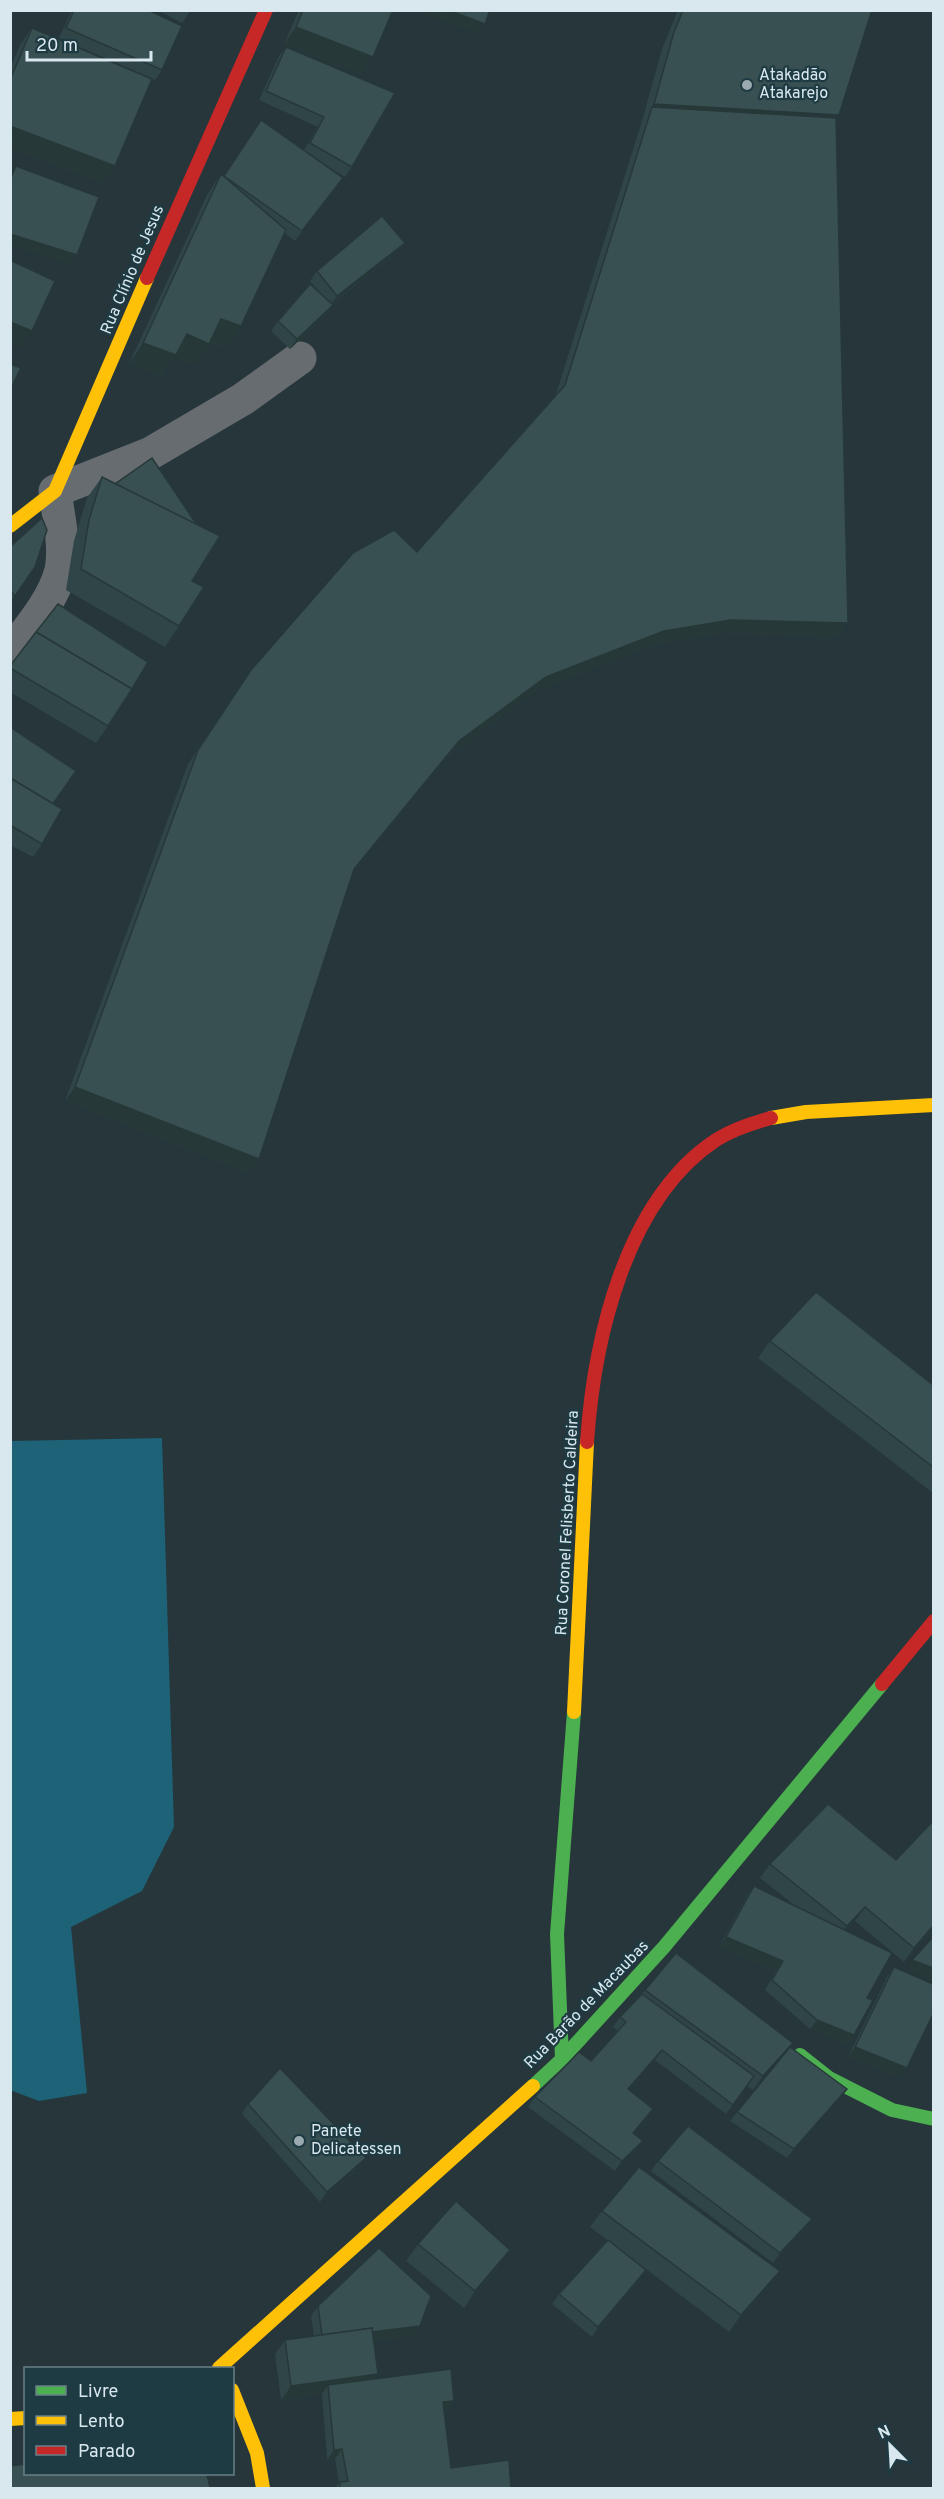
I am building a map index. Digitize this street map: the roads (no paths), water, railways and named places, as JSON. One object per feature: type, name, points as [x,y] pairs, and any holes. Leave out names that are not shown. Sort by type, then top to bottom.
[{"type":"street","name":"Rua Clínio de Jesus","points":[[10,526],[55,491],[210,132],[266,10]]},
{"type":"street","points":[[10,653],[44,609],[61,570],[62,537],[55,491],[151,453],[243,399],[300,358]]},
{"type":"street","name":"Rua Coronel Felisberto Caldeira","points":[[562,2059],[557,1934],[580,1616],[586,1439],[596,1360],[610,1304],[636,1237],[664,1191],[692,1159],[719,1138],[743,1125],[798,1111],[891,1109],[933,1105]]},
{"type":"street","name":"Rua Barão de Macaubas","points":[[220,2367],[562,2059],[669,1950],[933,1621]]},
{"type":"street","points":[[791,2048],[829,2078],[892,2110],[933,2119]]},
{"type":"street","points":[[234,2395],[257,2453],[262,2488]]},
{"type":"place","name":"Atakadão Atakarejo","points":[[747,85]]},
{"type":"place","name":"Panete Delicatessen","points":[[299,2141]]}]
